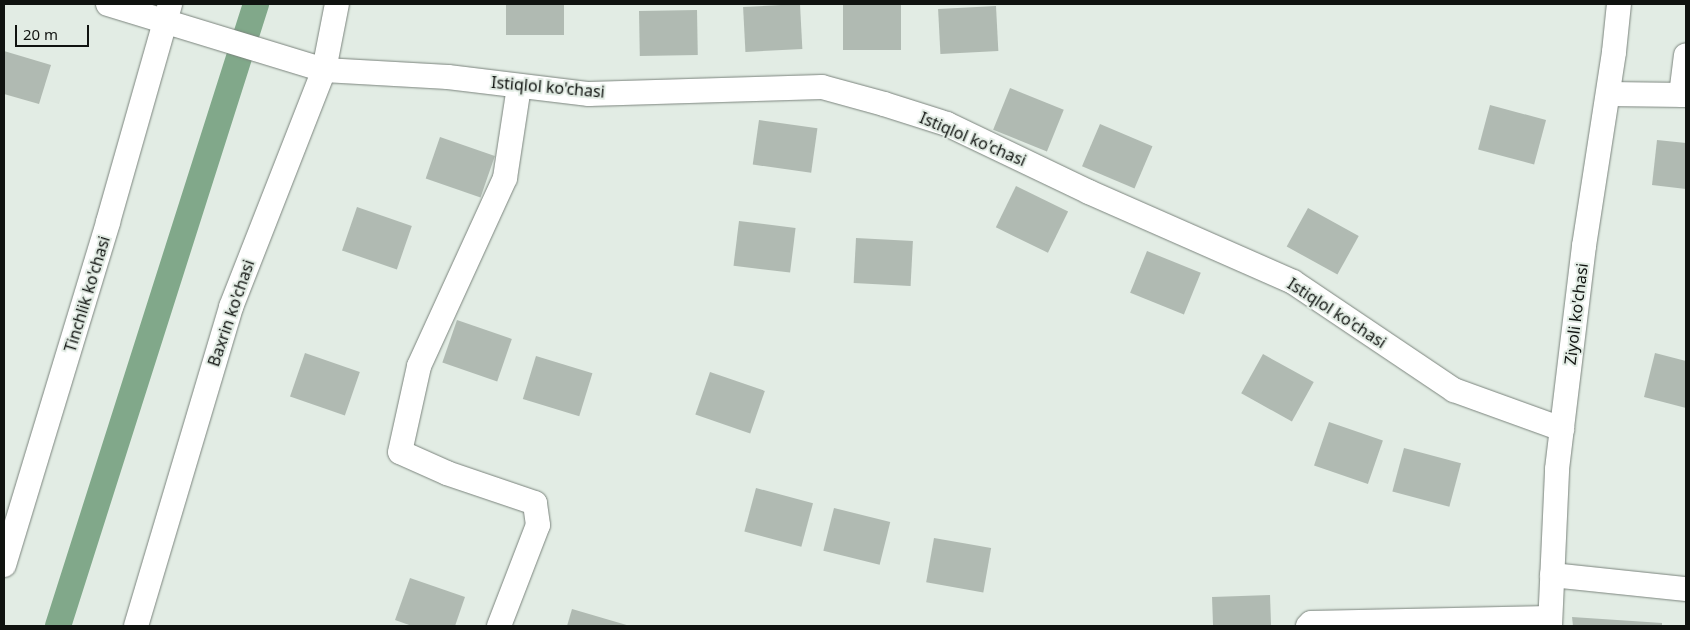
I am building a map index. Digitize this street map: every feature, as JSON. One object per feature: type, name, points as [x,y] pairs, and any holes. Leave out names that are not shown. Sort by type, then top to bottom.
[{"type":"street","points":[[108,4],[166,12]]},
{"type":"street","name":"Baxrin ko'chasi","points":[[136,626],[230,307],[324,70],[337,4]]},
{"type":"street","name":"Ziyoli ko'chasi","points":[[1550,622],[1557,469],[1584,246],[1608,94],[1619,4]]},
{"type":"street","name":"Istiqlol ko'chasi","points":[[166,12],[324,70],[448,77],[589,94],[822,87],[947,124],[1089,192],[1293,282],[1454,390],[1562,429]]},
{"type":"street","name":"Tinchlik ko'chasi","points":[[4,565],[108,222],[166,12]]},
{"type":"street","points":[[1608,94],[1684,95],[1686,55]]},
{"type":"street","points":[[498,626],[538,525],[535,503],[447,473],[400,452],[418,366],[505,178],[519,86]]},
{"type":"street","points":[[1552,575],[1686,589]]},
{"type":"street","points":[[1308,626],[1311,623],[1550,622]]},
{"type":"building","points":[[506,4],[564,4],[564,35],[506,35]]},
{"type":"building","points":[[800,4],[802,49],[745,52],[743,7]]},
{"type":"building","points":[[843,4],[901,4],[901,50],[843,50]]},
{"type":"building","points":[[996,6],[998,51],[940,54],[938,9]]},
{"type":"building","points":[[697,10],[698,55],[640,56],[639,11]]},
{"type":"building","points":[[4,51],[51,65],[39,104],[4,94]]},
{"type":"building","points":[[1010,88],[1064,110],[1047,151],[993,130]]},
{"type":"building","points":[[1490,105],[1546,120],[1534,164],[1478,149]]},
{"type":"building","points":[[759,120],[817,128],[811,173],[753,165]]},
{"type":"building","points":[[1100,124],[1152,146],[1134,189],[1082,166]]},
{"type":"building","points":[[440,137],[495,156],[481,197],[426,179]]},
{"type":"building","points":[[1657,140],[1686,143],[1686,189],[1652,185]]},
{"type":"building","points":[[1016,186],[1068,211],[1048,253],[996,227]]},
{"type":"building","points":[[357,207],[412,226],[397,269],[342,250]]},
{"type":"building","points":[[1308,208],[1359,236],[1337,275],[1287,246]]},
{"type":"building","points":[[739,221],[796,228],[790,273],[734,266]]},
{"type":"building","points":[[856,238],[913,241],[911,286],[854,283]]},
{"type":"building","points":[[1147,251],[1201,273],[1184,314],[1130,293]]},
{"type":"building","points":[[457,320],[512,339],[497,381],[442,363]]},
{"type":"building","points":[[305,353],[360,372],[345,415],[290,396]]},
{"type":"building","points":[[1655,353],[1686,361],[1686,408],[1644,397]]},
{"type":"building","points":[[1263,354],[1314,382],[1292,421],[1241,393]]},
{"type":"building","points":[[536,356],[592,373],[579,416],[523,399]]},
{"type":"building","points":[[710,372],[765,391],[750,433],[695,415]]},
{"type":"building","points":[[1329,422],[1383,441],[1368,484],[1314,465]]},
{"type":"building","points":[[1404,448],[1461,463],[1449,507],[1392,491]]},
{"type":"building","points":[[756,488],[813,503],[801,547],[744,531]]},
{"type":"building","points":[[834,508],[890,522],[880,565],[823,551]]},
{"type":"building","points":[[934,538],[991,548],[983,592],[926,582]]},
{"type":"building","points":[[410,578],[465,597],[455,626],[412,626],[395,620]]},
{"type":"building","points":[[1270,595],[1271,626],[1213,626],[1212,597]]},
{"type":"building","points":[[572,609],[630,626],[567,626]]},
{"type":"building","points":[[1572,617],[1662,623],[1662,626],[1573,626]]},
{"type":"waterway","points":[[58,626],[256,4]]}]
